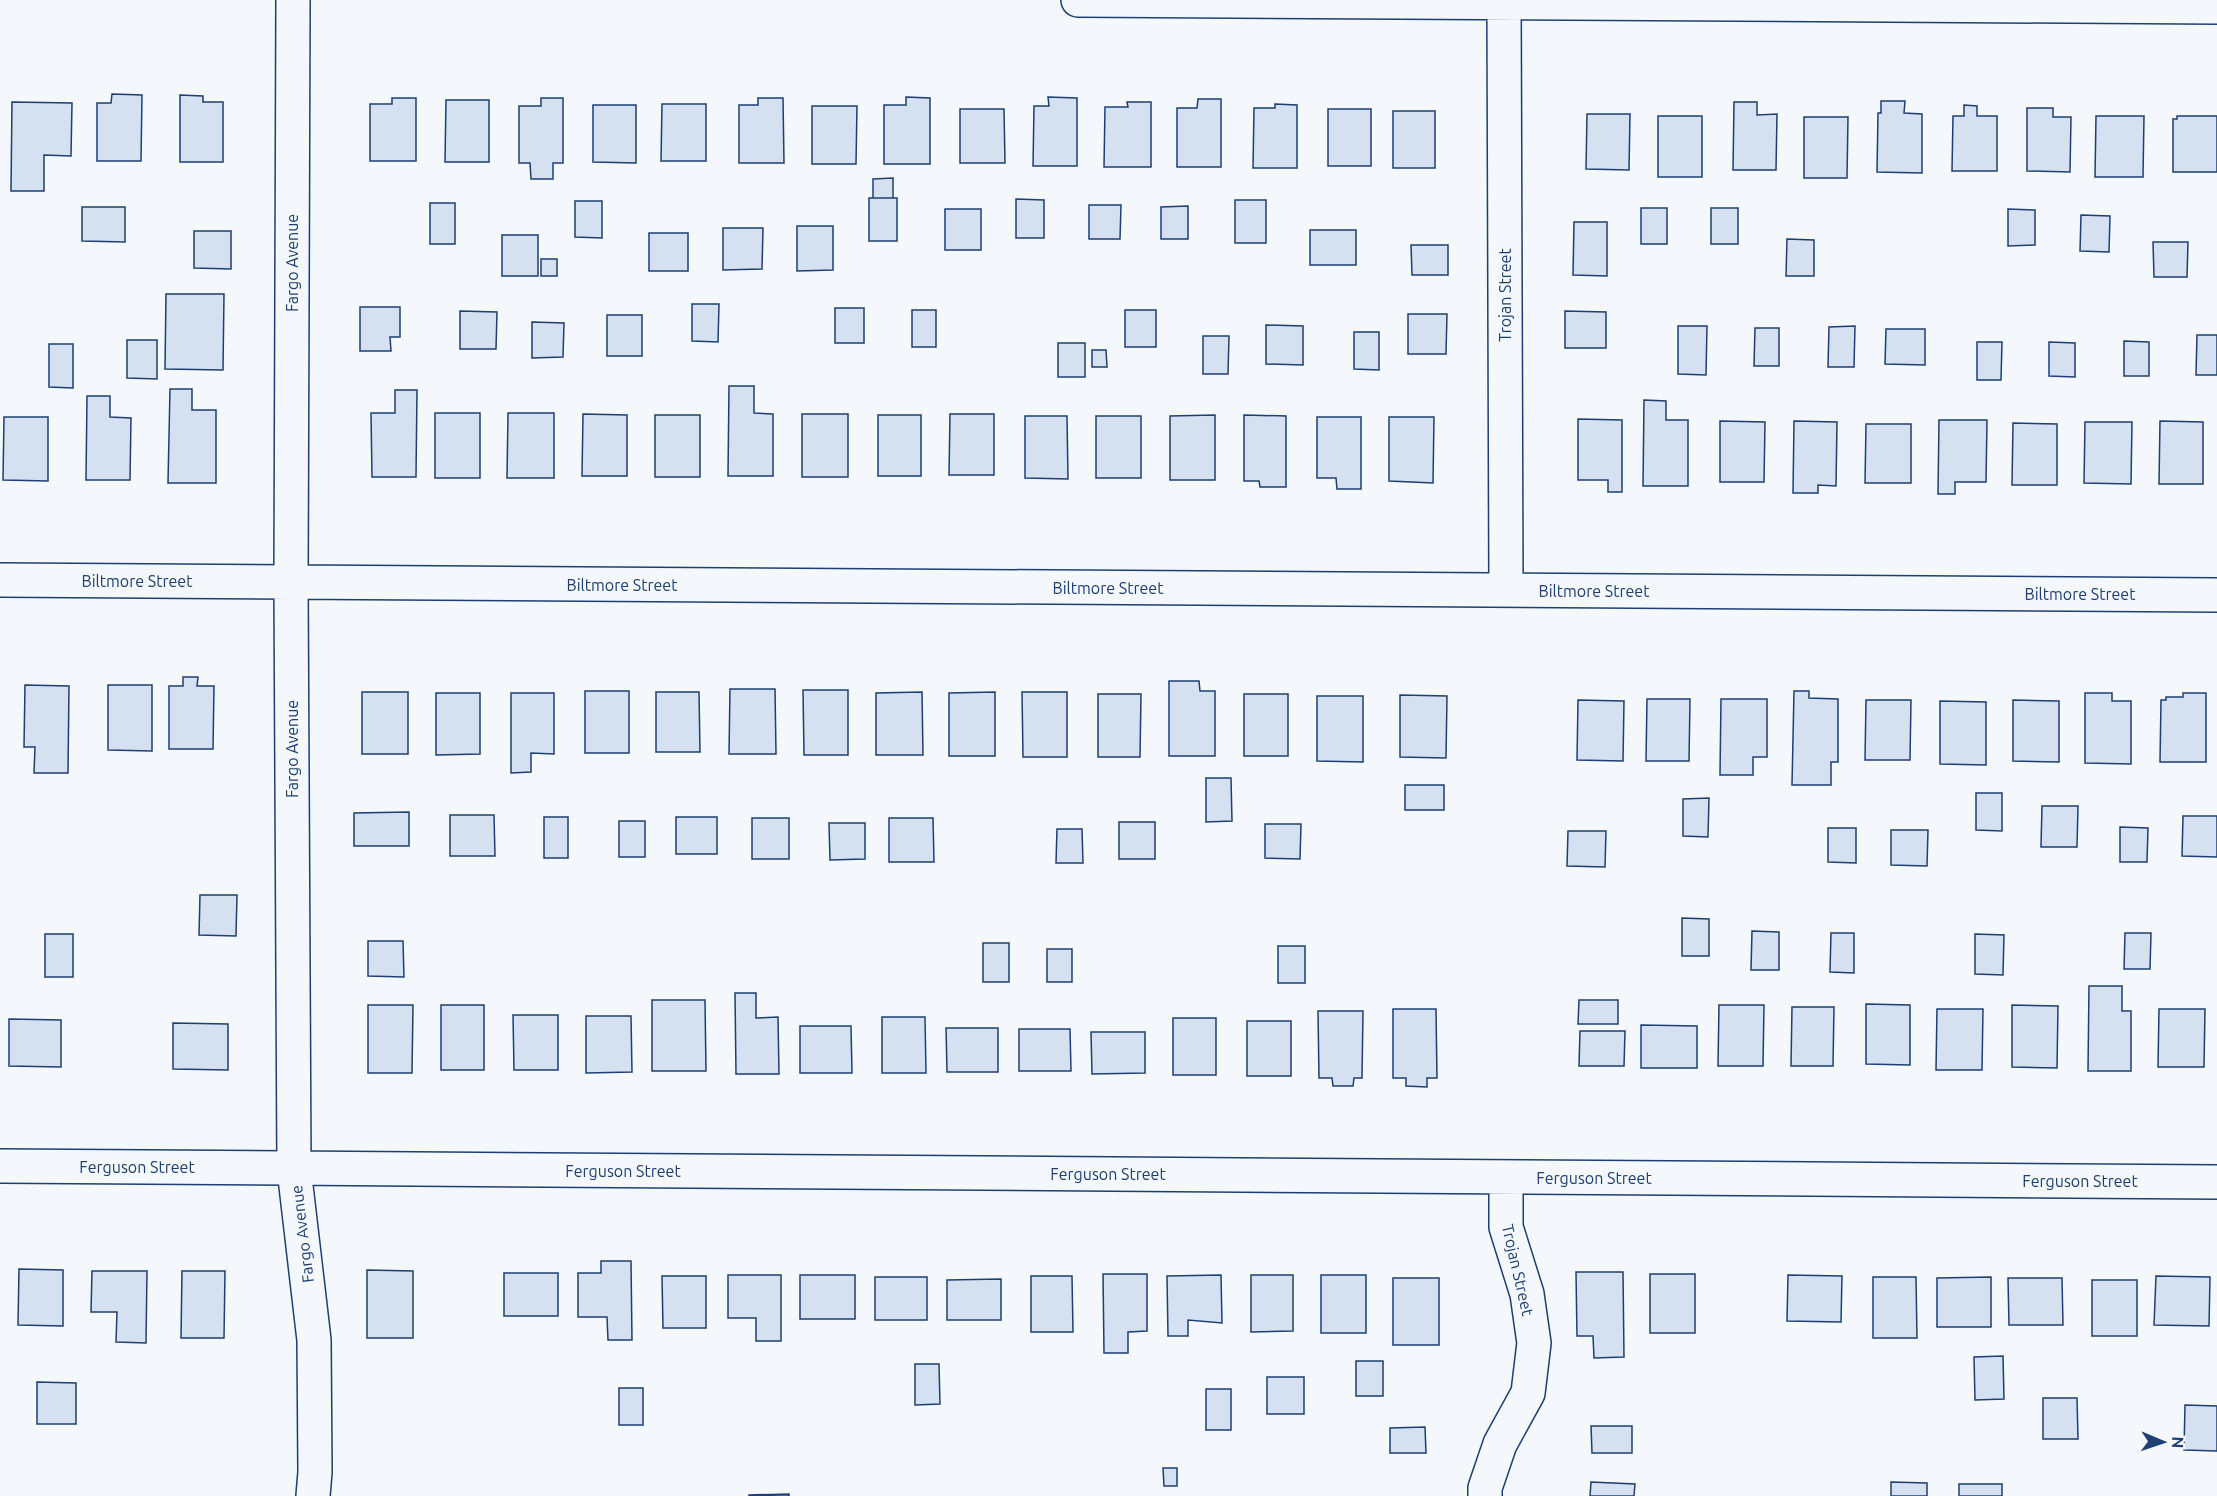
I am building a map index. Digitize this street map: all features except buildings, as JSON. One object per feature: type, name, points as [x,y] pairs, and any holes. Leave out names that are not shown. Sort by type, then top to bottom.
[{"type":"street","name":"Fargo Avenue","points":[[293,0],[291,583],[294,1169],[314,1340],[315,1472],[313,1496]]},
{"type":"street","points":[[1078,0],[2217,7]]},
{"type":"street","name":"Trojan Street","points":[[1504,1],[1506,590]]},
{"type":"street","name":"Biltmore Street","points":[[0,580],[2217,595]]},
{"type":"street","name":"Ferguson Street","points":[[0,1166],[2217,1182]]},
{"type":"street","name":"Trojan Street","points":[[1485,1496],[1485,1488],[1500,1444],[1528,1393],[1534,1343],[1527,1294],[1506,1227],[1506,1177]]}]
